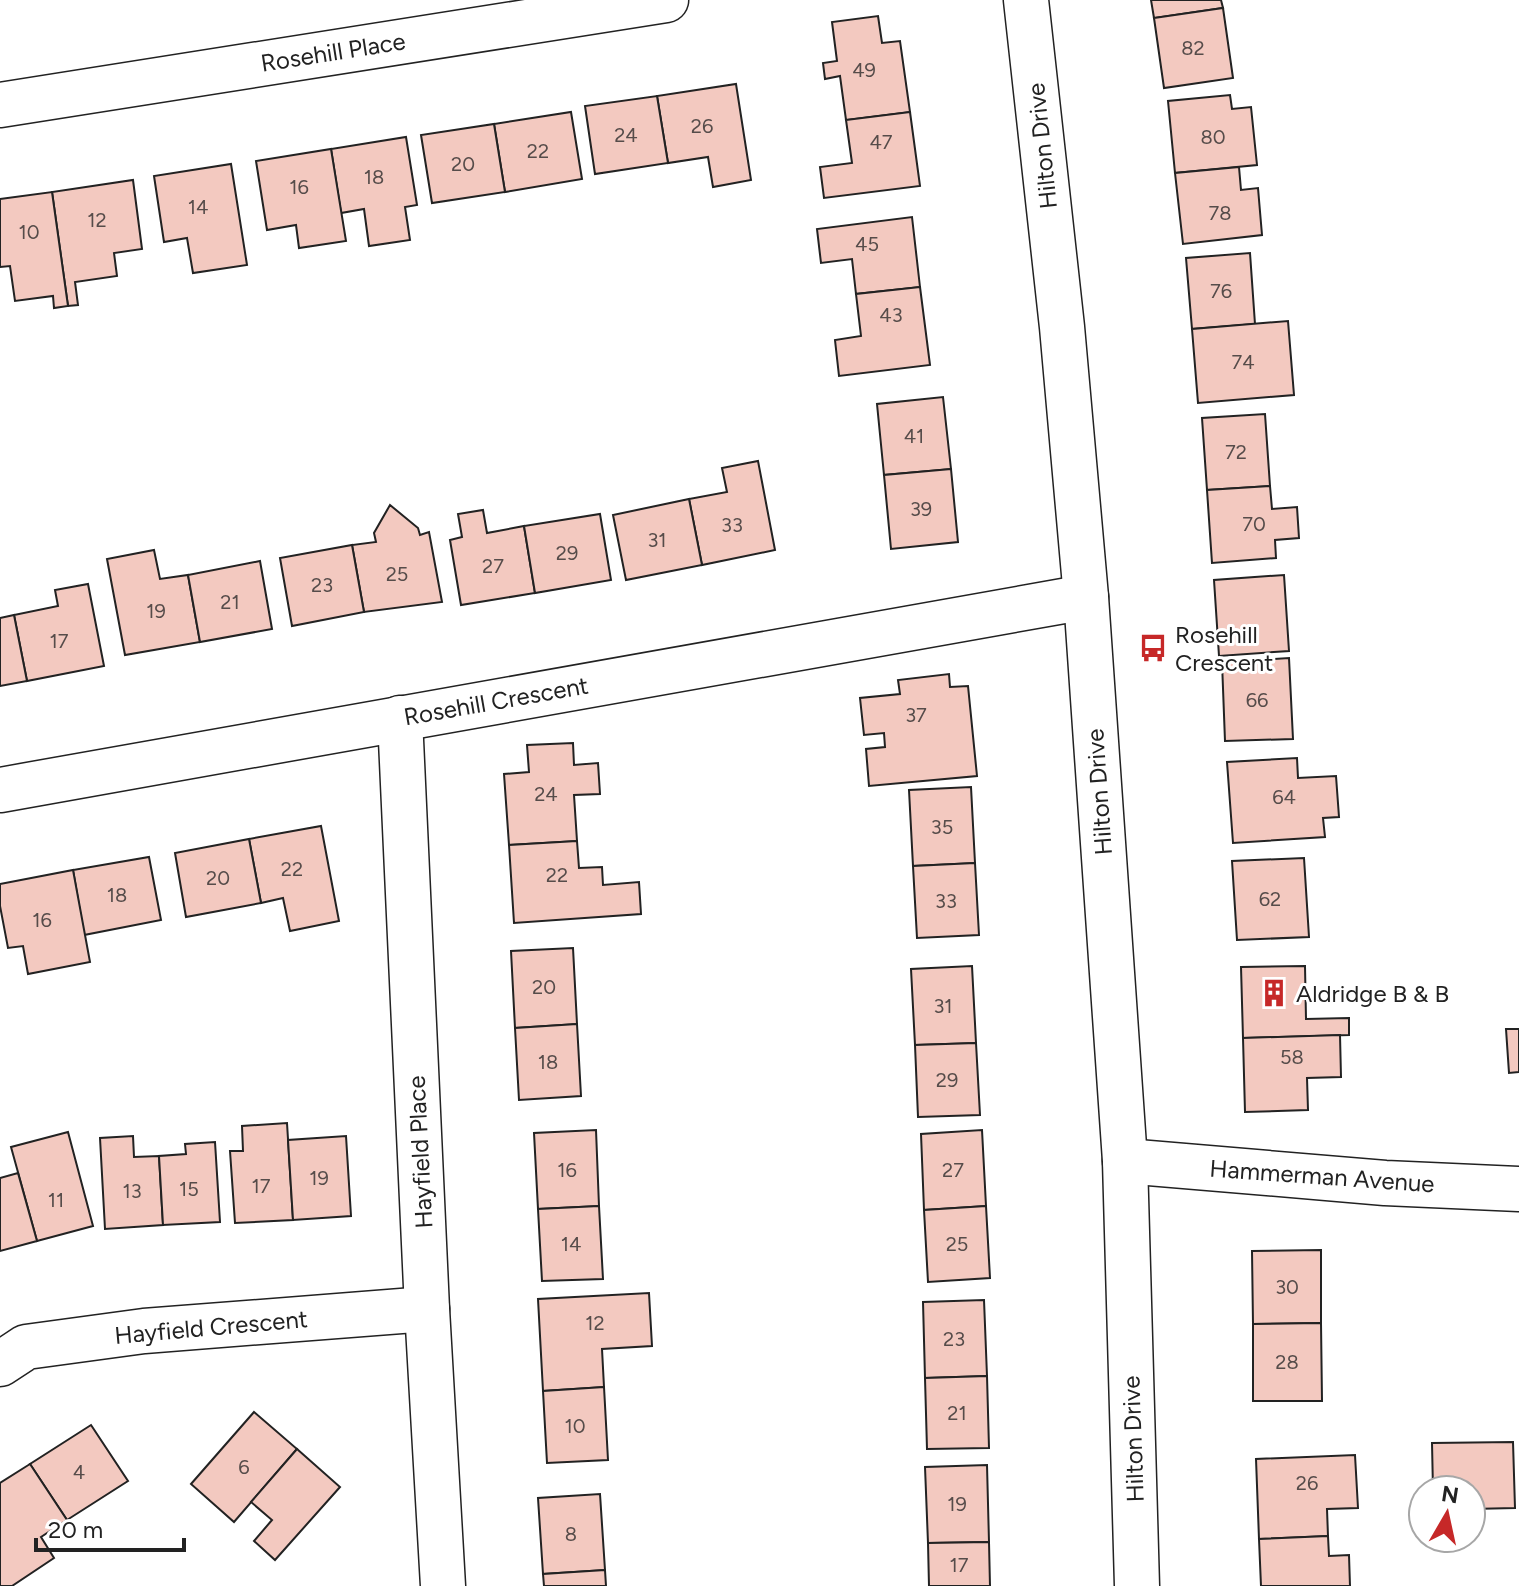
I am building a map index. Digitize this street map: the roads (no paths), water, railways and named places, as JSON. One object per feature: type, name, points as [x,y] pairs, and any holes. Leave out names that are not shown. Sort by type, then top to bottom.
[{"type":"street","name":"Rosehill Place","points":[[0,105],[666,0]]},
{"type":"street","name":"Hilton Drive","points":[[1026,0],[1062,327],[1086,597],[1125,1161],[1137,1586]]},
{"type":"street","name":"Rosehill Crescent","points":[[0,790],[1086,597]]},
{"type":"street","name":"Hayfield Place","points":[[400,718],[443,1586]]},
{"type":"street","name":"Hammerman Avenue","points":[[1125,1161],[1385,1183],[1519,1189]]},
{"type":"street","name":"Hayfield Crescent","points":[[0,1364],[26,1347],[144,1331],[427,1309]]},
{"type":"place","name":"Rosehill Crescent","points":[[1153,648]]},
{"type":"place","name":"Aldridge B & B","points":[[1274,993]]}]
